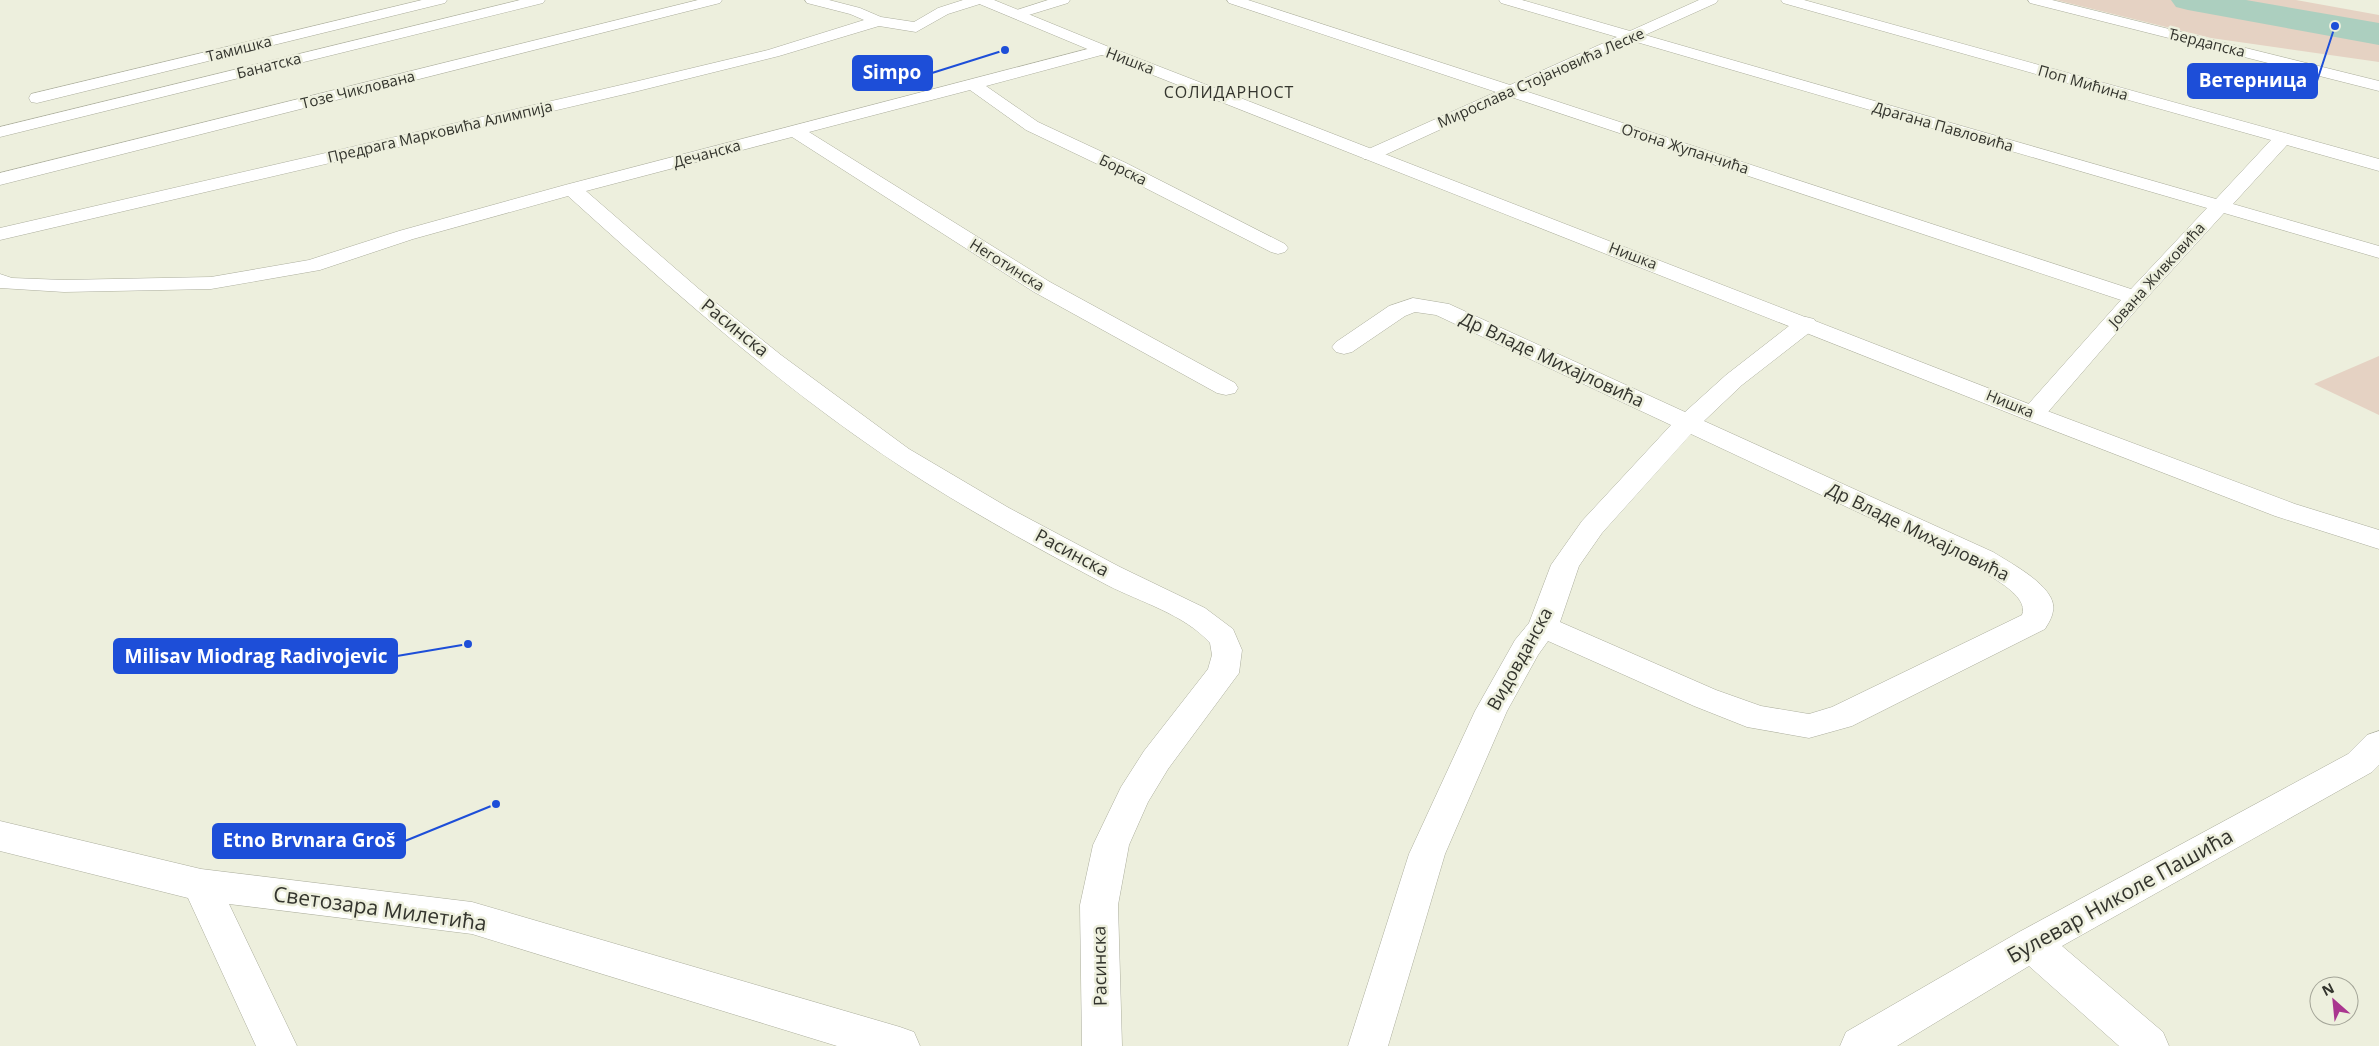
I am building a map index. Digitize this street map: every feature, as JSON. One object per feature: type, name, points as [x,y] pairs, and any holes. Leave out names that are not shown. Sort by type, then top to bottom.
[{"type":"street","name":"Тамишка","points":[[37,98],[440,0]]},
{"type":"street","name":"Банатска","points":[[0,132],[538,0]]},
{"type":"street","name":"Тозе Чиклована","points":[[0,179],[715,0]]},
{"type":"street","name":"Предрага Марковића Алимпија","points":[[812,0],[855,11],[878,21],[916,26],[943,11],[978,0]]},
{"type":"street","name":"Нишка","points":[[982,0],[1103,50],[1370,155],[2284,510],[2371,545],[2379,561]]},
{"type":"street","points":[[1018,14],[1063,0]]},
{"type":"street","name":"Отона Жупанчића","points":[[1234,0],[2135,297]]},
{"type":"street","name":"Драгана Павловића","points":[[1506,0],[2379,252]]},
{"type":"street","name":"Мирослава Стојановића Леске","points":[[1370,155],[1711,0]]},
{"type":"street","name":"Поп Мићина","points":[[1788,0],[2379,165]]},
{"type":"street","name":"Ђердапска","points":[[2035,0],[2379,86]]},
{"type":"street","name":"Предрага Марковића Алимпија","points":[[0,234],[634,87],[773,53],[878,21]]},
{"type":"street","name":"Дечанска","points":[[0,280],[8,284],[64,286],[211,283],[313,266],[406,235],[572,189],[1103,50]]},
{"type":"street","name":"Борска","points":[[973,84],[1032,126],[1119,166],[1278,248]]},
{"type":"street","name":"Неготинска","points":[[795,131],[1042,287],[1226,388]]},
{"type":"street","name":"Јована Живковића","points":[[2033,414],[2135,297],[2283,138]]},
{"type":"street","name":"Расинска","points":[[572,189],[646,255],[762,351],[900,455],[999,514],[1135,587],[1196,616],[1220,635],[1228,647],[1228,656],[1223,673],[1156,760],[1133,797],[1111,845],[1099,906],[1102,1046]]},
{"type":"street","name":"Др Владе Михајловића","points":[[1344,346],[1398,311],[1413,305],[1423,305],[1457,316],[1991,564],[2026,587],[2038,600],[2040,610],[2034,622],[1841,717],[1809,726],[1758,718],[1705,698],[1661,677],[1542,627]]},
{"type":"street","name":"Видовданска","points":[[1368,1046],[1427,854],[1491,711],[1526,648],[1542,627],[1565,564],[1577,546],[1688,422],[1734,380],[1806,324]]},
{"type":"street","name":"Булевар Николе Пашића","points":[[1860,1046],[2032,944],[2373,755]]},
{"type":"street","name":"Светозара Милетића","points":[[0,836],[201,885],[472,918],[900,1046]]},
{"type":"street","points":[[201,885],[277,1046]]},
{"type":"street","points":[[2032,944],[2149,1046]]},
{"type":"shaded area","points":[[2056,0],[2296,0],[2379,15],[2379,62],[2211,38]]},
{"type":"shaded area","points":[[2379,356],[2379,415],[2314,384]]},
{"type":"waterway","points":[[2188,0],[2379,34]]},
{"type":"place","name":"Ветерница","points":[[2335,26]]},
{"type":"place","name":"Simpo","points":[[1005,50]]},
{"type":"place","name":"Milisav Miodrag Radivojevic","points":[[468,644]]},
{"type":"place","name":"Etno Brvnara Groš","points":[[496,804]]},
{"type":"district","name":"СОЛИДАРНОСТ","points":[[1229,92]]}]
